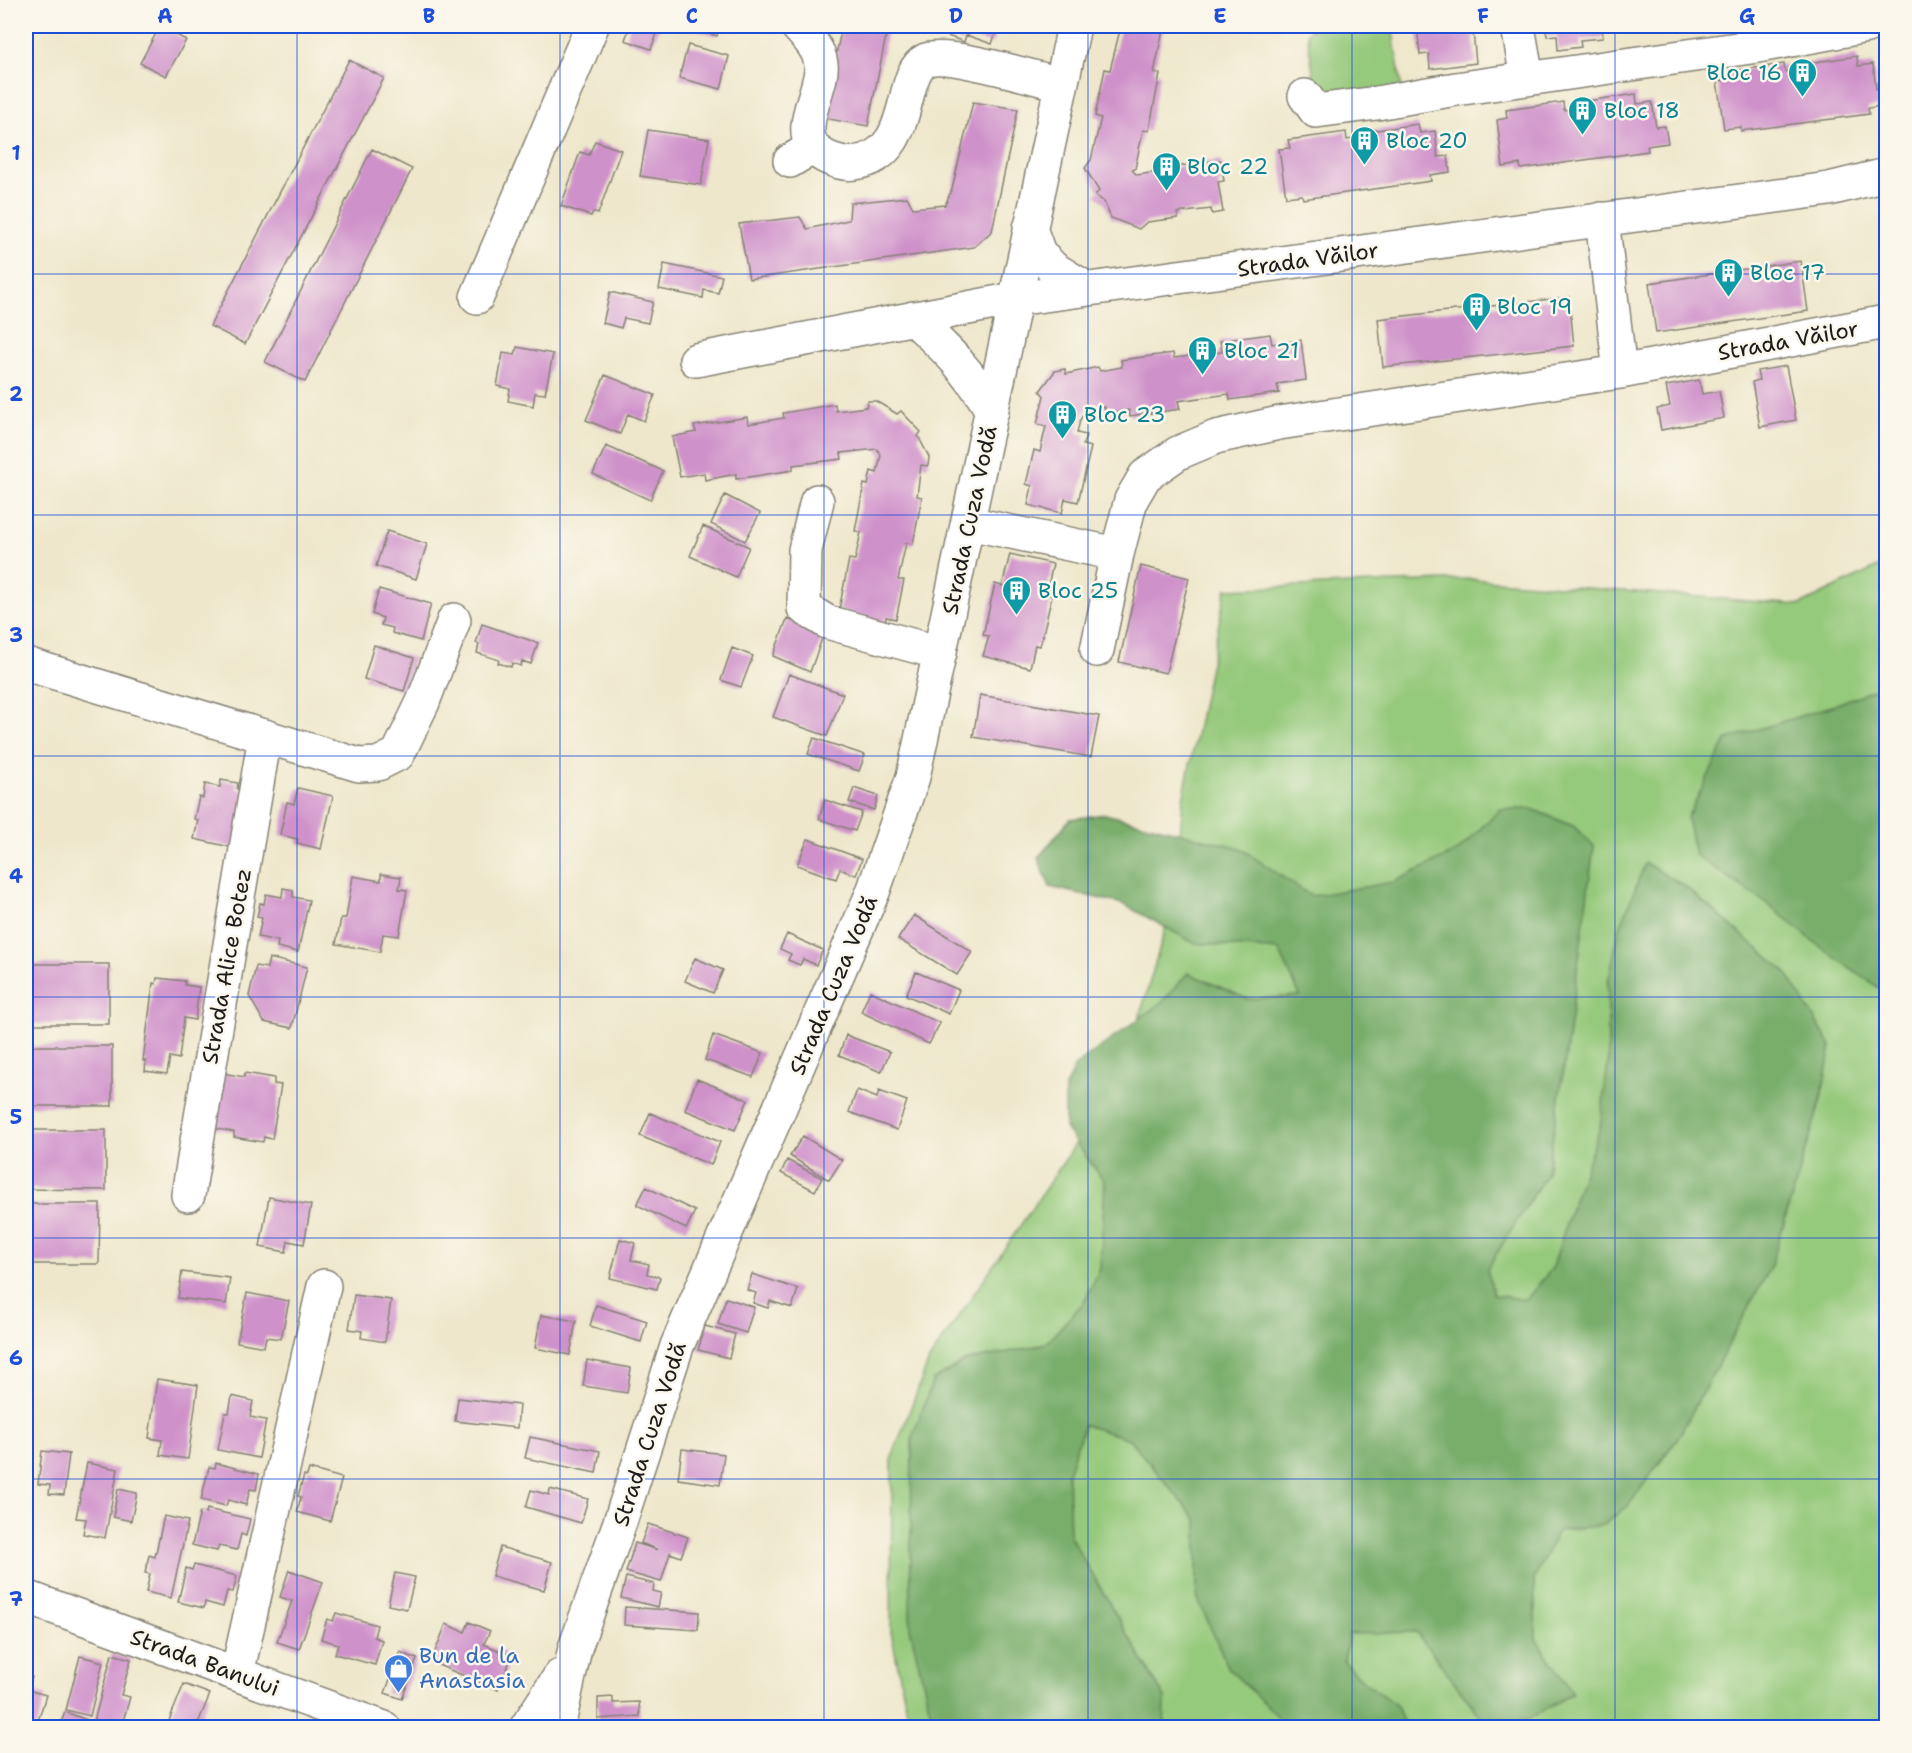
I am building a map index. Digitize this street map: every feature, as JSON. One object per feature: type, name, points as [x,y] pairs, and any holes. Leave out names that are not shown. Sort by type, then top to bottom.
[{"type":"street","points":[[477,297],[592,26]]},
{"type":"street","points":[[797,26],[818,52],[821,66],[807,127],[809,140],[801,154],[816,151],[840,162],[852,164],[869,160],[884,149],[895,135],[917,69],[926,60],[951,58],[1060,84]]},
{"type":"street","name":"Strada Cuza Vodă","points":[[558,1728],[575,1648],[620,1522],[677,1346],[873,892],[913,777],[1074,26]]},
{"type":"street","points":[[1518,26],[1527,79]]},
{"type":"street","points":[[1305,96],[1316,111],[1758,46],[1853,27]]},
{"type":"street","name":"Strada Văilor","points":[[1015,299],[1829,189],[1887,175]]},
{"type":"street","points":[[1602,219],[1620,372]]},
{"type":"street","points":[[1030,228],[1039,253],[1053,268],[1087,289]]},
{"type":"street","points":[[696,360],[1015,299]]},
{"type":"street","points":[[913,318],[960,363],[992,411]]},
{"type":"street","name":"Strada Văilor","points":[[1097,650],[1131,500],[1145,476],[1178,453],[1216,438],[1280,423],[1620,372],[1887,322]]},
{"type":"street","points":[[817,501],[805,550],[804,608],[827,622],[940,653]]},
{"type":"street","points":[[968,523],[1117,554]]},
{"type":"street","points":[[26,664],[359,765],[378,764],[398,754],[423,702],[454,620]]},
{"type":"street","name":"Strada Alice Botez","points":[[188,1195],[265,736]]},
{"type":"street","points":[[237,1674],[324,1286]]},
{"type":"street","name":"Strada Banului","points":[[26,1597],[384,1728]]},
{"type":"street","name":"Strada Cuza Vodă","points":[[526,1728],[575,1648]]},
{"type":"green space","points":[[1326,26],[1392,26],[1402,89],[1317,97],[1307,33],[1311,29]]},
{"type":"green space","points":[[1886,563],[1886,1727],[910,1727],[891,1632],[892,1457],[929,1360],[1123,1074],[1175,895],[1183,799],[1226,589],[1471,579],[1800,605]]},
{"type":"green space","points":[[1886,685],[1886,987],[1882,990],[1826,951],[1766,903],[1695,855],[1687,818],[1727,739],[1829,707]]},
{"type":"green space","points":[[1500,809],[1532,809],[1573,826],[1594,846],[1566,1054],[1547,1173],[1487,1269],[1494,1295],[1526,1300],[1553,1267],[1571,1208],[1600,1128],[1608,1062],[1608,983],[1619,930],[1645,863],[1682,884],[1786,972],[1831,1046],[1821,1100],[1771,1266],[1679,1436],[1628,1506],[1603,1525],[1558,1531],[1534,1579],[1536,1639],[1573,1693],[1529,1719],[1481,1717],[1416,1632],[1349,1634],[1344,1661],[1362,1680],[1397,1706],[1405,1727],[1289,1727],[1229,1669],[1197,1597],[1197,1520],[1129,1439],[1084,1425],[1068,1473],[1070,1536],[1165,1698],[1164,1727],[934,1727],[910,1628],[912,1438],[933,1380],[966,1361],[1045,1344],[1083,1303],[1100,1269],[1105,1182],[1065,1128],[1065,1087],[1075,1066],[1163,1001],[1188,973],[1247,999],[1300,996],[1279,950],[1194,943],[1123,904],[1050,887],[1038,858],[1070,819],[1105,814],[1240,848],[1311,896],[1394,882],[1458,851]]},
{"type":"building","points":[[160,26],[186,40],[166,76],[140,63]]},
{"type":"building","points":[[630,26],[660,26],[651,49],[625,40]]},
{"type":"building","points":[[686,26],[720,26],[717,36]]},
{"type":"building","points":[[842,26],[888,26],[868,126],[823,118]]},
{"type":"building","points":[[949,26],[984,26],[997,29],[992,44],[966,35],[964,42],[945,35]]},
{"type":"building","points":[[1121,26],[1169,26],[1163,30],[1154,73],[1160,74],[1149,131],[1143,130],[1135,169],[1132,170],[1137,175],[1157,172],[1156,166],[1175,163],[1175,167],[1221,160],[1224,181],[1218,182],[1223,212],[1212,214],[1211,209],[1177,213],[1178,218],[1147,222],[1139,229],[1111,218],[1104,202],[1095,195],[1099,191],[1085,168],[1091,160],[1101,118],[1095,116],[1105,69],[1110,70]]},
{"type":"building","points":[[1417,26],[1480,26],[1480,31],[1473,32],[1476,63],[1430,69],[1429,54],[1420,55]]},
{"type":"building","points":[[1545,26],[1602,26],[1603,38],[1580,40],[1581,47],[1558,50],[1557,35],[1547,36]]},
{"type":"building","points":[[688,45],[729,56],[721,89],[679,78]]},
{"type":"building","name":"Bloc 16","points":[[1857,56],[1858,66],[1873,64],[1876,89],[1886,88],[1886,105],[1868,108],[1869,114],[1741,131],[1741,127],[1724,129],[1717,81],[1728,80],[1727,72],[1784,64],[1785,72],[1809,69],[1808,63]]},
{"type":"building","points":[[349,60],[384,78],[245,344],[210,326]]},
{"type":"building","name":"Bloc 18","points":[[1636,94],[1637,104],[1652,102],[1656,127],[1665,126],[1668,143],[1647,146],[1648,151],[1521,169],[1520,164],[1503,167],[1497,120],[1507,118],[1506,110],[1563,102],[1564,110],[1588,107],[1587,101]]},
{"type":"building","points":[[973,102],[1018,109],[992,231],[974,247],[749,279],[739,224],[800,217],[807,229],[849,220],[850,203],[907,197],[913,208],[945,205],[952,189]]},
{"type":"building","name":"Bloc 20","points":[[1418,124],[1420,133],[1435,131],[1438,157],[1448,156],[1450,172],[1430,175],[1431,181],[1303,199],[1302,195],[1286,197],[1279,149],[1290,148],[1288,140],[1346,132],[1347,140],[1371,136],[1370,131]]},
{"type":"building","points":[[648,130],[709,139],[701,185],[640,176]]},
{"type":"building","points":[[595,141],[621,150],[598,214],[593,212],[591,216],[561,206],[580,152],[589,155]]},
{"type":"building","points":[[372,149],[412,169],[305,382],[265,362]]},
{"type":"building","name":"Bloc 17","points":[[1801,261],[1808,311],[1656,333],[1649,283]]},
{"type":"building","points":[[664,264],[722,276],[718,293],[704,290],[703,298],[659,289]]},
{"type":"building","points":[[610,292],[653,302],[648,323],[624,318],[621,328],[603,323]]},
{"type":"building","name":"Bloc 19","points":[[1569,297],[1574,346],[1383,367],[1378,319]]},
{"type":"building","points":[[1270,334],[1272,344],[1301,340],[1306,380],[1277,384],[1279,393],[1230,400],[1229,394],[1178,401],[1180,409],[1130,416],[1129,410],[1104,414],[1105,407],[1086,410],[1080,420],[1077,433],[1086,435],[1083,445],[1091,447],[1078,502],[1065,499],[1062,513],[1028,505],[1032,486],[1026,484],[1034,450],[1040,452],[1046,426],[1037,424],[1044,396],[1040,391],[1055,371],[1065,369],[1066,374],[1098,367],[1100,371],[1122,367],[1121,360],[1173,353],[1174,358],[1222,352],[1220,341]]},
{"type":"building","points":[[517,347],[553,354],[545,394],[535,393],[533,406],[508,401],[510,389],[497,386],[503,353],[515,355]]},
{"type":"building","points":[[1786,366],[1796,420],[1760,427],[1752,382],[1759,380],[1757,371]]},
{"type":"building","points":[[605,375],[655,395],[644,421],[628,414],[620,434],[586,420]]},
{"type":"building","points":[[1699,380],[1702,394],[1719,391],[1724,418],[1661,430],[1657,409],[1670,406],[1666,386]]},
{"type":"building","points":[[868,401],[876,401],[897,414],[901,411],[921,432],[918,436],[929,457],[928,466],[921,465],[917,496],[922,497],[913,544],[906,543],[898,580],[904,580],[896,619],[886,617],[885,627],[839,610],[849,559],[855,560],[861,532],[855,531],[864,484],[868,485],[871,471],[877,473],[881,455],[877,449],[841,453],[842,459],[793,465],[793,470],[736,479],[736,474],[705,480],[704,473],[680,477],[672,437],[696,432],[694,426],[747,417],[748,424],[784,418],[783,413],[835,404],[836,411],[866,407]]},
{"type":"building","points":[[606,446],[663,471],[650,500],[593,474]]},
{"type":"building","points":[[725,495],[760,513],[745,541],[711,524]]},
{"type":"building","points":[[703,526],[749,547],[736,577],[690,556]]},
{"type":"building","points":[[387,531],[427,544],[416,579],[376,566]]},
{"type":"building","name":"Bloc 25","points":[[1010,554],[1053,564],[1046,594],[1052,596],[1040,646],[1035,645],[1030,668],[983,656],[989,636],[983,635],[995,584],[1002,586]]},
{"type":"building","points":[[1141,566],[1189,578],[1166,673],[1119,662]]},
{"type":"building","points":[[379,589],[431,604],[421,641],[392,633],[393,628],[381,625],[383,618],[372,614]]},
{"type":"building","points":[[787,619],[824,633],[810,672],[773,656]]},
{"type":"building","points":[[482,624],[538,643],[531,664],[522,661],[521,666],[512,663],[511,667],[498,663],[499,660],[477,653],[479,644],[476,643]]},
{"type":"building","points":[[374,645],[414,658],[404,691],[364,679]]},
{"type":"building","points":[[732,648],[753,656],[741,687],[721,680]]},
{"type":"building","points":[[789,674],[843,694],[827,736],[773,717]]},
{"type":"building","points":[[980,695],[1099,716],[1091,757],[973,737]]},
{"type":"building","points":[[814,738],[865,755],[859,771],[808,754]]},
{"type":"building","points":[[221,780],[238,783],[237,789],[246,791],[235,848],[194,839],[198,820],[194,819],[199,797],[203,798],[205,784],[220,787]]},
{"type":"building","points":[[298,788],[333,796],[321,849],[297,843],[298,839],[280,835],[287,802],[294,804]]},
{"type":"building","points":[[854,788],[878,796],[874,810],[849,802]]},
{"type":"building","points":[[825,800],[862,812],[855,831],[819,819]]},
{"type":"building","points":[[808,839],[862,859],[856,875],[840,869],[836,879],[797,865]]},
{"type":"building","points":[[381,874],[401,877],[399,889],[407,890],[399,936],[383,934],[380,952],[336,944],[341,918],[346,918],[353,876],[381,881]]},
{"type":"building","points":[[283,888],[293,890],[293,897],[309,900],[298,952],[277,947],[278,941],[258,937],[262,918],[257,917],[260,903],[264,904],[266,894],[282,897]]},
{"type":"building","points":[[914,915],[972,952],[957,975],[898,939]]},
{"type":"building","points":[[787,934],[823,950],[816,965],[803,959],[800,965],[788,960],[791,954],[780,949]]},
{"type":"building","points":[[269,958],[307,967],[292,1028],[264,1022],[249,996],[256,966],[267,968]]},
{"type":"building","points":[[695,958],[723,970],[713,993],[685,981]]},
{"type":"building","points":[[26,964],[109,964],[109,1024],[26,1024]]},
{"type":"building","points":[[916,972],[959,990],[949,1014],[906,995]]},
{"type":"building","points":[[157,978],[185,981],[185,985],[199,987],[195,1020],[184,1018],[179,1059],[170,1057],[167,1074],[145,1071],[146,1061],[143,1061],[153,983],[156,984]]},
{"type":"building","points":[[870,991],[940,1023],[929,1044],[861,1012]]},
{"type":"building","points":[[713,1035],[763,1053],[753,1077],[705,1060]]},
{"type":"building","points":[[846,1035],[890,1052],[881,1072],[839,1055]]},
{"type":"building","points":[[26,1046],[112,1046],[112,1106],[26,1106]]},
{"type":"building","points":[[217,1072],[244,1077],[245,1073],[274,1078],[274,1084],[281,1085],[272,1139],[264,1137],[263,1142],[234,1137],[234,1132],[207,1127]]},
{"type":"building","points":[[697,1079],[748,1100],[735,1130],[685,1110]]},
{"type":"building","points":[[857,1090],[877,1098],[879,1091],[907,1101],[897,1130],[849,1112]]},
{"type":"building","points":[[650,1113],[720,1142],[711,1165],[640,1136]]},
{"type":"building","points":[[26,1130],[106,1130],[106,1190],[26,1189]]},
{"type":"building","points":[[803,1136],[842,1160],[829,1180],[790,1156]]},
{"type":"building","points":[[787,1160],[822,1178],[815,1191],[781,1173]]},
{"type":"building","points":[[646,1187],[695,1211],[686,1229],[637,1205]]},
{"type":"building","points":[[269,1197],[311,1205],[304,1244],[288,1241],[286,1252],[260,1247]]},
{"type":"building","points":[[26,1204],[100,1204],[99,1264],[26,1264]]},
{"type":"building","points":[[620,1239],[635,1243],[631,1260],[649,1264],[647,1274],[660,1277],[657,1289],[610,1278]]},
{"type":"building","points":[[182,1272],[230,1278],[226,1304],[178,1298]]},
{"type":"building","points":[[752,1274],[798,1289],[792,1308],[770,1301],[768,1308],[753,1303],[756,1293],[747,1290]]},
{"type":"building","points":[[247,1293],[289,1301],[281,1339],[266,1337],[264,1347],[237,1342]]},
{"type":"building","points":[[354,1295],[391,1300],[385,1342],[361,1338],[362,1331],[349,1329]]},
{"type":"building","points":[[726,1298],[754,1307],[746,1333],[718,1324]]},
{"type":"building","points":[[596,1305],[647,1321],[641,1342],[590,1326]]},
{"type":"building","points":[[541,1315],[576,1321],[570,1355],[535,1348]]},
{"type":"building","points":[[705,1326],[735,1334],[729,1358],[698,1350]]},
{"type":"building","points":[[587,1360],[631,1368],[627,1393],[583,1386]]},
{"type":"building","points":[[157,1379],[198,1385],[188,1459],[160,1455],[162,1440],[149,1438]]},
{"type":"building","points":[[232,1396],[253,1401],[250,1417],[266,1420],[259,1458],[218,1450],[225,1413],[229,1413]]},
{"type":"building","points":[[458,1398],[519,1405],[517,1428],[455,1421]]},
{"type":"building","points":[[530,1437],[600,1451],[596,1473],[525,1458]]},
{"type":"building","points":[[682,1449],[724,1454],[720,1485],[678,1479]]},
{"type":"building","points":[[42,1451],[69,1454],[64,1495],[49,1494],[50,1485],[38,1484]]},
{"type":"building","points":[[87,1463],[118,1469],[105,1538],[83,1534],[86,1519],[76,1518]]},
{"type":"building","points":[[216,1463],[259,1474],[256,1490],[250,1489],[246,1505],[228,1500],[226,1506],[201,1500],[209,1467],[215,1468]]},
{"type":"building","points":[[309,1469],[342,1478],[330,1521],[297,1512],[301,1497],[298,1496],[304,1475],[307,1476]]},
{"type":"building","points":[[118,1489],[137,1493],[131,1521],[113,1517]]},
{"type":"building","points":[[550,1489],[588,1499],[581,1523],[526,1507],[531,1490],[549,1495]]},
{"type":"building","points":[[207,1509],[250,1519],[246,1536],[241,1534],[237,1550],[219,1546],[217,1551],[192,1545],[200,1512],[206,1513]]},
{"type":"building","points":[[164,1516],[188,1521],[171,1598],[146,1592],[150,1574],[145,1573],[149,1555],[155,1557]]},
{"type":"building","points":[[648,1524],[688,1537],[681,1557],[670,1553],[661,1582],[626,1572],[635,1543],[658,1550],[641,1543]]},
{"type":"building","points":[[500,1547],[552,1562],[544,1590],[492,1576]]},
{"type":"building","points":[[194,1565],[237,1576],[233,1592],[227,1591],[223,1607],[205,1602],[204,1608],[178,1602],[186,1568],[192,1570]]},
{"type":"building","points":[[289,1570],[323,1582],[299,1649],[277,1642],[292,1601],[280,1597]]},
{"type":"building","points":[[395,1573],[415,1577],[407,1609],[388,1605]]},
{"type":"building","points":[[626,1577],[654,1584],[653,1591],[661,1593],[658,1607],[621,1598]]},
{"type":"building","points":[[625,1607],[699,1612],[698,1630],[624,1625]]},
{"type":"building","points":[[336,1613],[377,1625],[374,1637],[382,1640],[375,1665],[335,1654],[338,1644],[321,1639],[327,1619],[333,1621]]},
{"type":"building","points":[[469,1622],[490,1631],[484,1644],[512,1656],[498,1690],[431,1662],[446,1624],[465,1632]]},
{"type":"building","points":[[400,1652],[417,1659],[402,1699],[385,1693]]},
{"type":"building","points":[[112,1654],[131,1659],[121,1695],[130,1697],[121,1728],[94,1721]]},
{"type":"building","points":[[80,1656],[103,1662],[90,1716],[66,1710]]},
{"type":"building","points":[[26,1676],[32,1677],[28,1690],[46,1695],[36,1728],[26,1725]]},
{"type":"building","points":[[184,1684],[210,1694],[196,1728],[166,1728]]},
{"type":"building","points":[[613,1697],[613,1703],[639,1702],[640,1716],[598,1719],[598,1698]]},
{"type":"building","points":[[65,1712],[90,1721],[88,1728],[59,1728]]},
{"type":"building","points":[[272,1721],[290,1727],[290,1728],[270,1728]]},
{"type":"place","name":"Bloc 16","points":[[1803,98]]},
{"type":"place","name":"Bloc 18","points":[[1583,136]]},
{"type":"place","name":"Bloc 20","points":[[1365,166]]},
{"type":"place","name":"Bloc 22","points":[[1166,192]]},
{"type":"place","name":"Bloc 17","points":[[1729,298]]},
{"type":"place","name":"Bloc 19","points":[[1476,332]]},
{"type":"place","name":"Bloc 21","points":[[1203,376]]},
{"type":"place","name":"Bloc 23","points":[[1063,440]]},
{"type":"place","name":"Bloc 25","points":[[1017,616]]},
{"type":"place","name":"Bun de la Anastasia","points":[[398,1694]]}]
